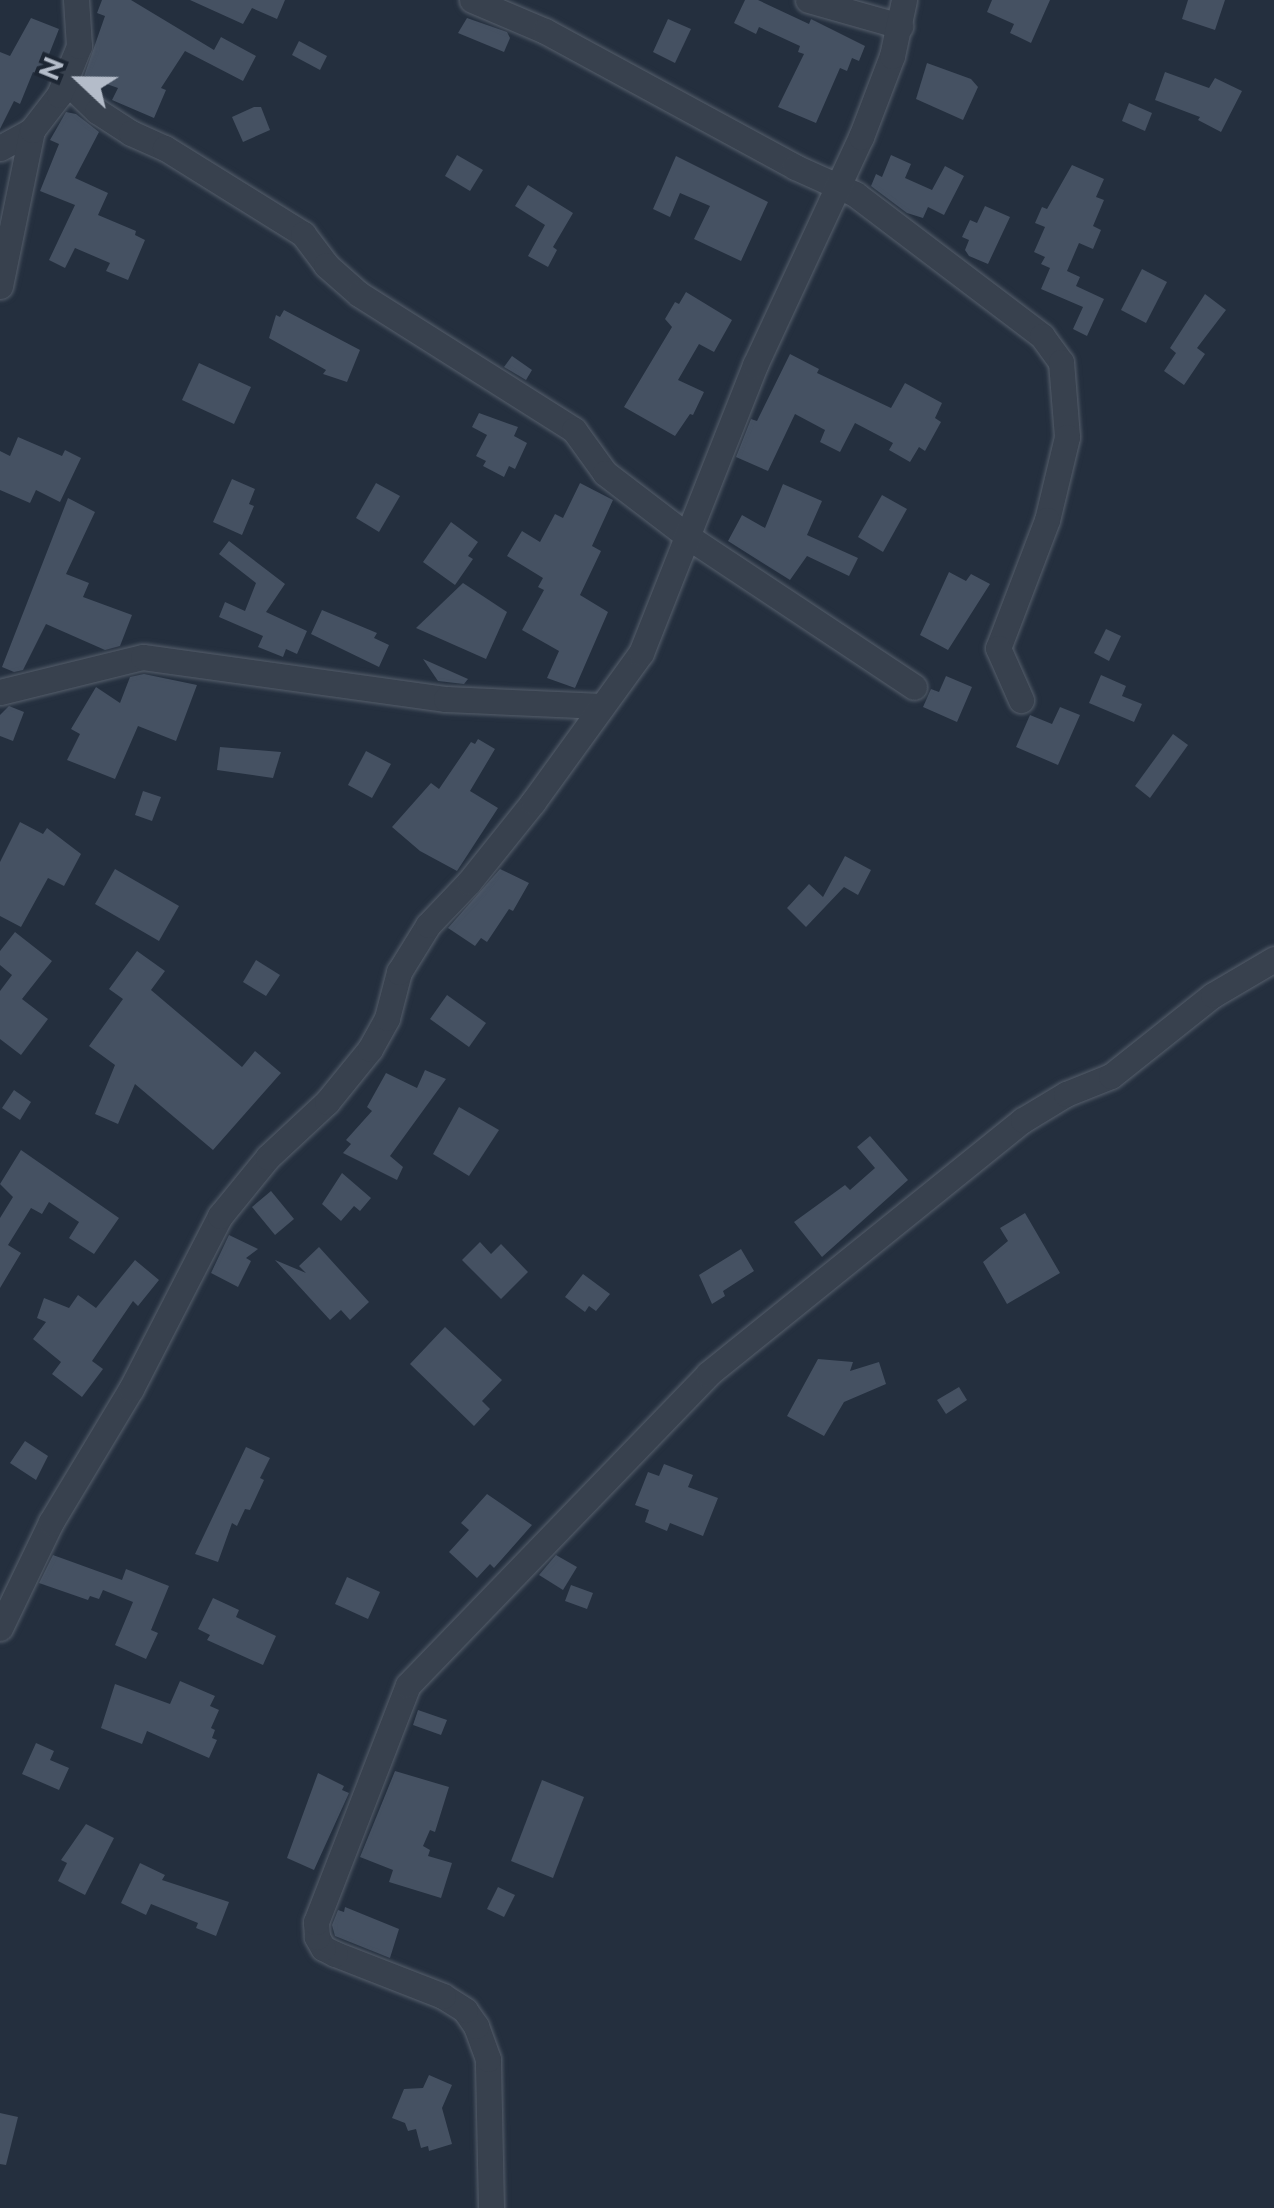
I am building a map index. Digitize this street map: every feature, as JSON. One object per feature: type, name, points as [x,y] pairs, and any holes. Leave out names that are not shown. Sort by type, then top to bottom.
[{"type":"street","points":[[0,286],[32,130],[66,81],[79,46],[76,0]]},
{"type":"street","points":[[472,0],[545,31],[795,167],[855,194],[1042,336],[1060,362],[1067,437],[1063,470],[998,648],[1021,700]]},
{"type":"street","points":[[0,1628],[51,1522],[131,1389],[220,1216],[268,1157],[327,1102],[370,1048],[387,1018],[400,972],[428,925],[480,869],[641,654],[690,538],[755,365],[839,186],[902,13],[808,0]]},
{"type":"street","points":[[66,81],[132,133],[165,148],[303,234],[326,265],[359,294],[574,430],[605,473],[690,538],[914,687]]},
{"type":"street","points":[[0,148],[32,130]]},
{"type":"street","points":[[0,692],[143,657],[446,699],[602,706]]},
{"type":"street","points":[[491,2208],[488,2059],[466,2010],[443,1996],[335,1954],[323,1948],[317,1937],[316,1922],[408,1685],[708,1374],[1023,1120],[1066,1094],[1110,1076],[1213,995],[1274,959]]},
{"type":"building","points":[[102,0],[131,0],[214,50],[221,37],[256,56],[243,81],[185,51],[161,88],[166,90],[154,118],[112,100],[118,88],[84,76],[105,16],[97,13]]},
{"type":"building","points":[[190,0],[285,0],[277,19],[252,8],[243,24]]},
{"type":"building","points":[[745,0],[758,0],[809,24],[811,19],[865,46],[859,61],[852,58],[847,71],[840,68],[816,123],[778,107],[804,54],[798,52],[800,46],[759,27],[756,34],[734,23]]},
{"type":"building","points":[[992,0],[1050,0],[1031,43],[1010,33],[1014,24],[987,12]]},
{"type":"building","points":[[1188,0],[1225,0],[1215,30],[1182,19]]},
{"type":"building","points":[[31,18],[59,29],[48,57],[56,60],[48,78],[33,72],[20,104],[14,101],[0,129],[0,52],[10,56]]},
{"type":"building","points":[[467,18],[507,32],[510,38],[504,52],[458,33]]},
{"type":"building","points":[[668,19],[691,29],[675,63],[653,52]]},
{"type":"building","points":[[299,41],[327,56],[320,70],[292,55]]},
{"type":"building","points":[[927,63],[971,79],[978,87],[963,120],[916,99]]},
{"type":"building","points":[[1165,72],[1209,88],[1215,78],[1242,91],[1221,132],[1198,120],[1200,117],[1155,100]]},
{"type":"building","points":[[1129,103],[1152,113],[1145,131],[1122,121]]},
{"type":"building","points":[[261,107],[270,130],[243,142],[232,117]]},
{"type":"building","points":[[66,112],[76,114],[99,132],[75,178],[108,193],[98,215],[136,231],[135,235],[145,240],[128,280],[106,271],[110,263],[75,248],[65,268],[49,260],[75,205],[40,191],[59,144],[50,140]]},
{"type":"building","points":[[457,155],[483,170],[470,191],[445,176]]},
{"type":"building","points":[[891,155],[911,164],[905,178],[932,190],[945,166],[964,176],[944,215],[928,207],[923,218],[907,213],[871,186],[876,174],[882,177]]},
{"type":"building","points":[[676,156],[768,202],[741,261],[694,239],[710,206],[680,193],[670,217],[653,209]]},
{"type":"building","points":[[1072,165],[1104,179],[1096,197],[1104,200],[1093,226],[1101,230],[1093,249],[1079,243],[1067,271],[1080,277],[1076,286],[1104,299],[1087,336],[1073,329],[1083,307],[1041,289],[1050,268],[1041,264],[1045,257],[1034,252],[1045,227],[1035,223]]},
{"type":"building","points":[[528,185],[573,213],[553,247],[557,250],[548,267],[528,256],[545,225],[515,206]]},
{"type":"building","points":[[985,206],[1010,217],[988,264],[969,256],[965,250],[969,240],[962,237],[970,220],[977,223]]},
{"type":"building","points":[[1142,269],[1167,282],[1146,323],[1121,310]]},
{"type":"building","points":[[686,292],[732,320],[714,352],[699,344],[678,380],[704,392],[693,415],[675,436],[624,407],[672,327],[665,319]]},
{"type":"building","points":[[1205,294],[1226,310],[1197,348],[1205,354],[1184,385],[1164,371],[1176,353],[1170,348]]},
{"type":"building","points":[[284,310],[360,350],[347,382],[323,374],[326,370],[269,338],[276,315],[280,317]]},
{"type":"building","points":[[790,354],[819,369],[817,373],[891,408],[905,383],[942,403],[935,418],[941,422],[925,451],[919,447],[910,462],[889,450],[893,443],[855,423],[840,452],[820,442],[825,430],[795,414],[768,471],[736,457],[751,419],[757,421]]},
{"type":"building","points":[[512,356],[532,370],[526,380],[504,367]]},
{"type":"building","points":[[199,363],[251,387],[234,424],[182,400]]},
{"type":"building","points":[[479,413],[518,427],[514,436],[527,443],[515,469],[509,466],[504,477],[483,466],[486,461],[476,456],[487,435],[472,427]]},
{"type":"building","points":[[18,437],[62,456],[65,450],[81,458],[60,502],[36,490],[30,503],[0,490],[0,451],[10,456]]},
{"type":"building","points":[[232,479],[255,489],[249,504],[254,506],[242,535],[213,522]]},
{"type":"building","points":[[376,483],[400,496],[379,532],[356,518]]},
{"type":"building","points":[[580,483],[613,500],[592,546],[601,551],[580,595],[608,612],[575,688],[547,678],[559,651],[522,630],[544,590],[538,587],[543,578],[507,556],[522,531],[540,542],[555,514],[563,518]]},
{"type":"building","points":[[783,484],[822,501],[807,535],[858,558],[849,576],[807,556],[790,580],[728,541],[742,515],[765,528]]},
{"type":"building","points":[[882,495],[907,509],[883,552],[858,537]]},
{"type":"building","points":[[68,498],[95,512],[66,574],[89,583],[83,597],[132,615],[120,646],[105,650],[46,624],[23,670],[14,672],[2,667]]},
{"type":"building","points":[[451,522],[478,542],[468,556],[473,559],[455,585],[423,562]]},
{"type":"building","points":[[229,541],[285,584],[266,612],[307,631],[297,654],[286,649],[283,657],[258,647],[263,636],[219,617],[225,602],[245,611],[256,583],[219,554]]},
{"type":"building","points":[[949,572],[966,581],[971,574],[990,584],[948,650],[920,635]]},
{"type":"building","points":[[463,583],[507,612],[486,659],[416,628]]},
{"type":"building","points":[[322,610],[377,633],[374,638],[389,645],[379,667],[311,634]]},
{"type":"building","points":[[1106,629],[1121,636],[1109,661],[1094,653]]},
{"type":"building","points":[[423,659],[468,679],[464,684],[438,681]]},
{"type":"building","points":[[144,674],[197,685],[176,741],[138,726],[115,779],[67,760],[80,734],[71,729],[96,687],[120,703],[130,677]]},
{"type":"building","points":[[1101,675],[1126,686],[1122,696],[1142,704],[1134,722],[1089,703]]},
{"type":"building","points":[[946,676],[972,687],[957,722],[923,707],[931,689],[939,692]]},
{"type":"building","points":[[9,706],[24,712],[13,741],[0,736],[0,715]]},
{"type":"building","points":[[1060,707],[1080,715],[1058,765],[1016,747],[1030,715],[1052,724]]},
{"type":"building","points":[[1173,734],[1188,745],[1150,798],[1135,786]]},
{"type":"building","points":[[478,739],[495,749],[470,791],[498,808],[457,871],[420,851],[392,827],[431,783],[439,789],[471,742],[475,744]]},
{"type":"building","points":[[220,747],[281,752],[273,778],[217,770]]},
{"type":"building","points":[[366,751],[391,764],[372,798],[348,785]]},
{"type":"building","points":[[143,791],[161,797],[152,821],[135,815]]},
{"type":"building","points":[[20,822],[43,834],[47,828],[81,854],[64,886],[48,878],[21,927],[0,916],[0,862]]},
{"type":"building","points":[[845,856],[871,870],[858,895],[844,887],[806,927],[787,908],[809,884],[823,897]]},
{"type":"building","points":[[115,869],[179,906],[159,941],[95,904]]},
{"type":"building","points":[[500,869],[529,883],[513,911],[509,909],[487,942],[481,938],[475,946],[448,928]]},
{"type":"building","points":[[15,932],[52,961],[22,999],[48,1019],[21,1055],[0,1039],[0,991],[12,975],[0,965],[0,951]]},
{"type":"building","points":[[137,951],[165,971],[151,990],[242,1067],[255,1051],[281,1073],[213,1150],[135,1084],[118,1124],[95,1114],[115,1065],[89,1046],[123,999],[109,989]]},
{"type":"building","points":[[256,960],[280,975],[266,996],[243,982]]},
{"type":"building","points":[[447,995],[486,1023],[469,1047],[430,1019]]},
{"type":"building","points":[[425,1070],[446,1079],[390,1156],[403,1167],[397,1180],[343,1153],[351,1144],[346,1140],[372,1111],[367,1107],[386,1073],[417,1088]]},
{"type":"building","points":[[14,1090],[31,1102],[20,1120],[2,1108]]},
{"type":"building","points":[[459,1107],[499,1130],[469,1176],[433,1154]]},
{"type":"building","points":[[870,1136],[908,1180],[822,1257],[794,1222],[845,1185],[850,1190],[875,1168],[857,1147]]},
{"type":"building","points":[[21,1150],[119,1218],[94,1254],[69,1238],[79,1222],[49,1202],[42,1214],[31,1208],[8,1245],[21,1253],[0,1288],[0,1218],[13,1197],[0,1184]]},
{"type":"building","points":[[342,1173],[371,1198],[360,1211],[354,1206],[341,1221],[322,1204]]},
{"type":"building","points":[[271,1191],[294,1219],[275,1235],[252,1207]]},
{"type":"building","points":[[1025,1213],[1060,1273],[1007,1304],[983,1262],[1008,1241],[1000,1228]]},
{"type":"building","points":[[229,1235],[258,1249],[246,1258],[251,1261],[238,1287],[211,1273]]},
{"type":"building","points":[[480,1242],[491,1254],[501,1244],[528,1272],[501,1299],[462,1260]]},
{"type":"building","points":[[319,1247],[369,1302],[350,1320],[341,1310],[330,1320],[275,1260],[306,1273],[299,1266]]},
{"type":"building","points":[[741,1249],[754,1271],[723,1291],[725,1296],[712,1304],[699,1275]]},
{"type":"building","points":[[135,1260],[159,1280],[138,1306],[133,1301],[92,1361],[103,1369],[82,1397],[52,1374],[61,1362],[33,1339],[46,1322],[37,1318],[44,1298],[69,1308],[78,1295],[96,1308]]},
{"type":"building","points":[[583,1274],[610,1294],[596,1311],[589,1306],[585,1312],[565,1297]]},
{"type":"building","points":[[445,1327],[502,1380],[482,1401],[490,1409],[474,1426],[410,1364]]},
{"type":"building","points":[[818,1359],[853,1362],[850,1371],[879,1362],[886,1384],[844,1402],[824,1436],[787,1416]]},
{"type":"building","points":[[959,1387],[967,1400],[946,1414],[937,1400]]},
{"type":"building","points":[[25,1441],[48,1456],[36,1480],[10,1463]]},
{"type":"building","points":[[246,1447],[270,1458],[250,1510],[245,1509],[237,1526],[232,1523],[218,1562],[195,1554]]},
{"type":"building","points":[[664,1464],[693,1475],[688,1487],[718,1498],[703,1536],[670,1523],[667,1531],[645,1522],[649,1510],[635,1505],[648,1472],[659,1476]]},
{"type":"building","points":[[487,1494],[532,1525],[494,1568],[490,1564],[477,1578],[449,1552],[469,1530],[461,1523]]},
{"type":"building","points":[[53,1555],[122,1580],[126,1569],[169,1586],[151,1630],[158,1633],[146,1659],[115,1645],[133,1602],[103,1590],[99,1599],[90,1596],[88,1600],[39,1583]]},
{"type":"building","points":[[556,1555],[577,1567],[563,1590],[539,1575]]},
{"type":"building","points":[[347,1577],[380,1592],[368,1619],[335,1604]]},
{"type":"building","points":[[571,1585],[593,1593],[587,1609],[565,1601]]},
{"type":"building","points":[[213,1598],[239,1610],[236,1617],[276,1636],[263,1665],[207,1640],[210,1635],[198,1629]]},
{"type":"building","points":[[180,1681],[215,1696],[210,1706],[219,1710],[211,1728],[215,1730],[212,1738],[217,1740],[209,1758],[147,1731],[142,1744],[101,1728],[115,1684],[170,1704]]},
{"type":"building","points":[[418,1710],[447,1720],[441,1735],[413,1725]]},
{"type":"building","points":[[36,1743],[54,1751],[50,1760],[69,1768],[59,1790],[22,1774]]},
{"type":"building","points":[[395,1771],[449,1787],[435,1832],[430,1830],[423,1846],[430,1850],[428,1856],[452,1863],[441,1898],[389,1882],[393,1870],[360,1857]]},
{"type":"building","points":[[318,1773],[344,1786],[342,1790],[349,1793],[314,1870],[287,1858]]},
{"type":"building","points":[[542,1780],[584,1797],[553,1878],[511,1861]]},
{"type":"building","points":[[86,1824],[114,1838],[85,1895],[58,1881],[67,1863],[61,1860]]},
{"type":"building","points":[[140,1863],[165,1875],[162,1880],[229,1902],[216,1936],[196,1928],[198,1923],[151,1904],[146,1915],[121,1903]]},
{"type":"building","points":[[498,1887],[515,1895],[504,1917],[487,1909]]},
{"type":"building","points":[[345,1907],[399,1929],[390,1958],[335,1936],[332,1925],[338,1910],[344,1912]]},
{"type":"building","points":[[429,2075],[452,2085],[442,2108],[452,2144],[429,2151],[428,2146],[421,2148],[416,2129],[408,2131],[405,2123],[392,2118],[404,2089],[423,2088]]},
{"type":"building","points":[[0,2113],[18,2117],[6,2165],[0,2164]]}]
